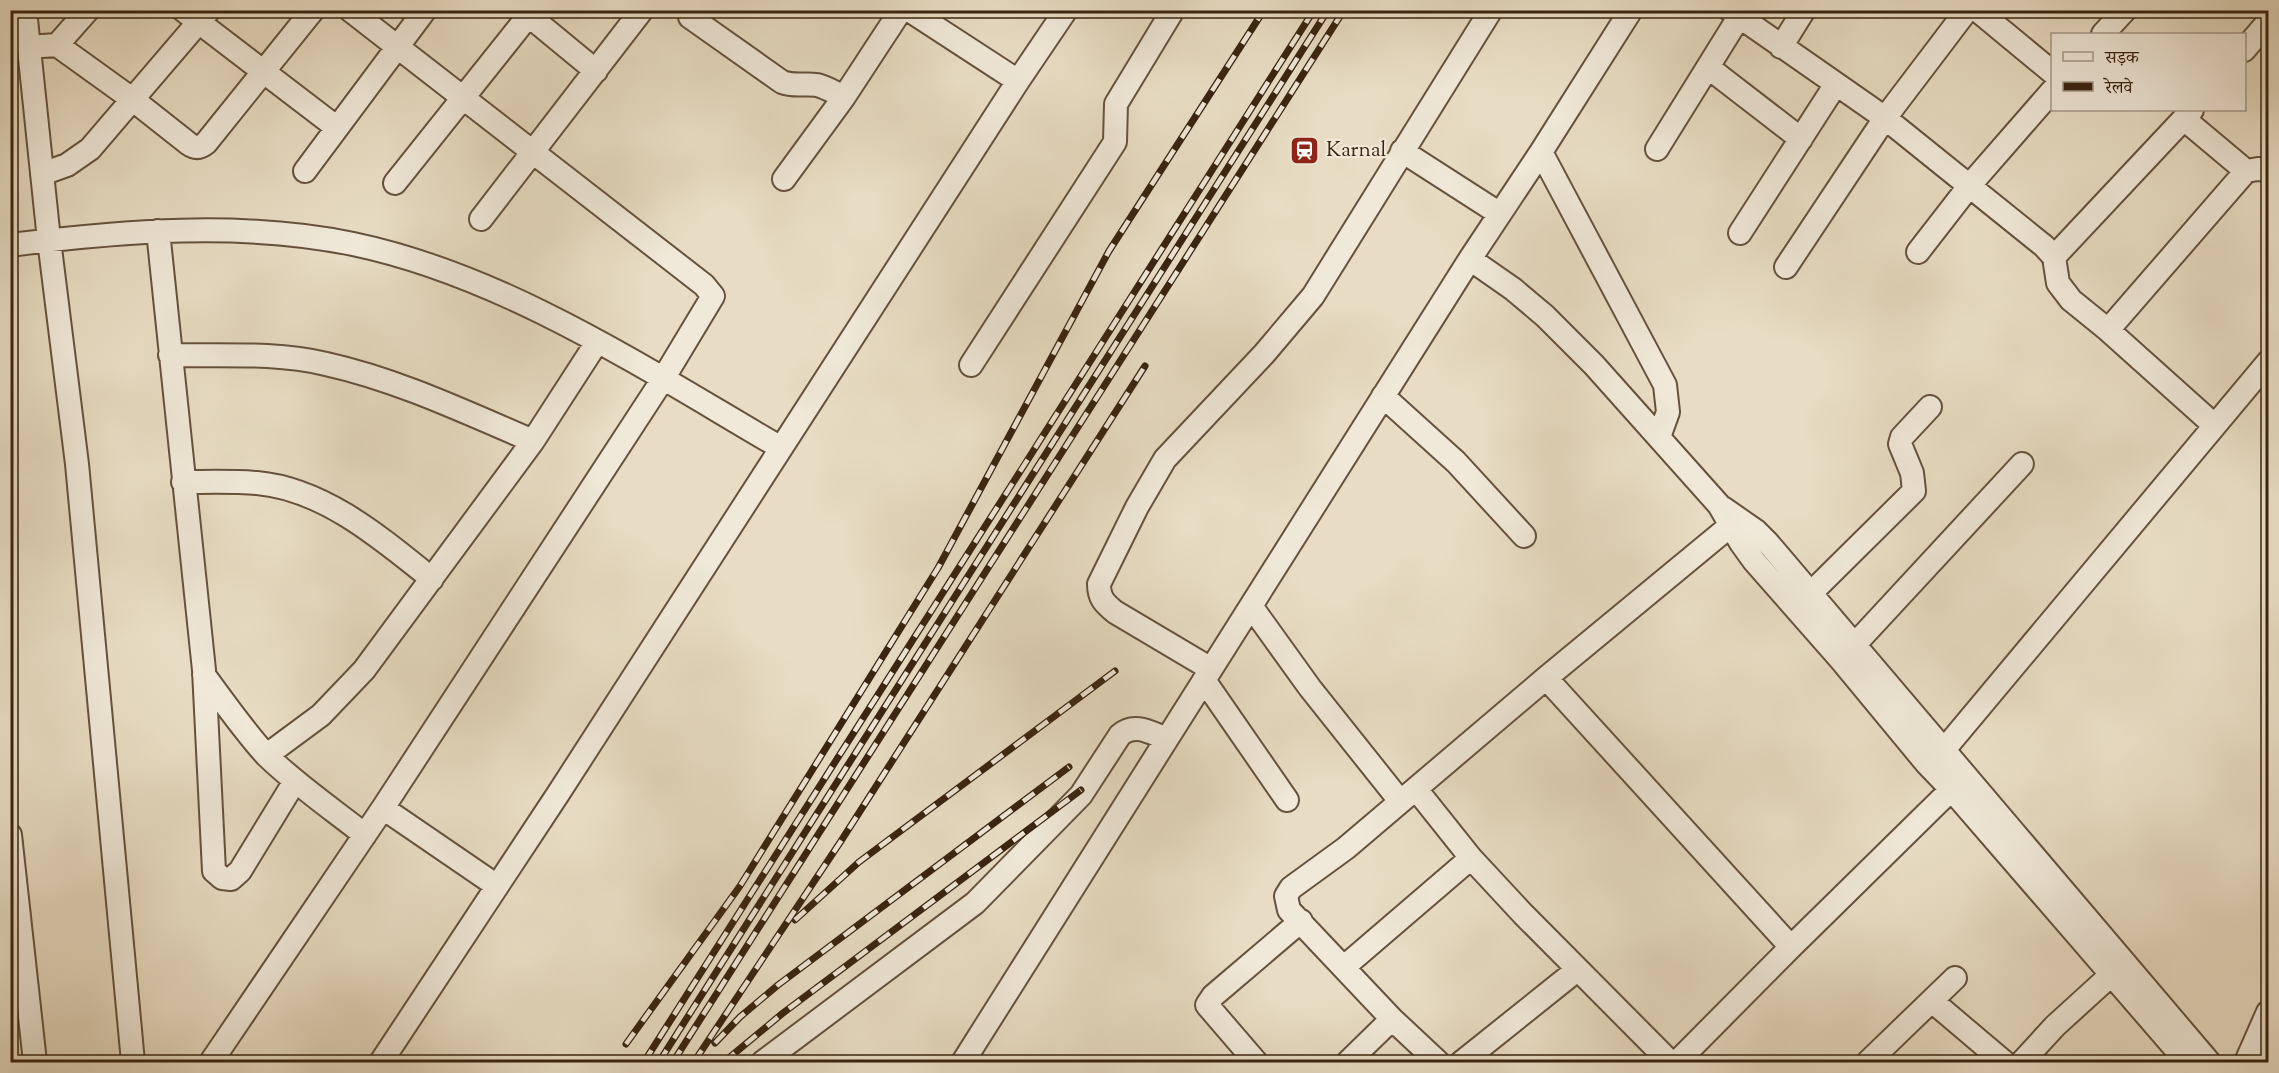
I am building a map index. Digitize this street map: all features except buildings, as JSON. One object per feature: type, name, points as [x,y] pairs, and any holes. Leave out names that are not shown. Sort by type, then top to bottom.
[{"type":"street","points":[[25,10],[49,240],[77,464],[133,1062]]},
{"type":"street","points":[[57,45],[88,10]]},
{"type":"street","points":[[29,47],[57,45],[132,99],[189,144],[195,148],[201,148],[313,10]]},
{"type":"street","points":[[212,1062],[383,808],[663,379],[713,296],[709,290],[350,10]]},
{"type":"street","points":[[305,171],[425,10]]},
{"type":"street","points":[[481,219],[642,10]]},
{"type":"street","points":[[784,179],[844,97],[901,10]]},
{"type":"street","points":[[909,10],[1018,81]]},
{"type":"street","points":[[381,1062],[1066,10]]},
{"type":"street","points":[[971,365],[1115,142],[1116,104],[1173,10]]},
{"type":"street","points":[[1287,801],[1208,674],[1102,602],[1099,584],[1141,499],[1165,459],[1264,354],[1306,304],[1491,10]]},
{"type":"street","points":[[1505,207],[1508,185],[1615,10]]},
{"type":"street","points":[[963,1062],[1383,396],[1631,10]]},
{"type":"street","points":[[1781,47],[1804,10]]},
{"type":"street","points":[[1786,267],[1885,118],[1967,10]]},
{"type":"street","points":[[1977,10],[2051,71]]},
{"type":"street","points":[[2104,33],[2125,10]]},
{"type":"street","points":[[395,183],[465,98],[528,12],[596,71]]},
{"type":"street","points":[[1657,149],[1708,68],[1735,14],[1885,118],[1970,185],[2054,256],[2058,283],[2071,300],[2108,330],[2214,426]]},
{"type":"street","points":[[42,174],[81,158],[132,99],[197,15],[264,72],[336,127]]},
{"type":"street","points":[[690,17],[782,82],[796,86],[814,85],[844,97]]},
{"type":"street","points":[[2246,48],[2268,22]]},
{"type":"street","points":[[1708,68],[1801,139]]},
{"type":"street","points":[[1740,233],[1836,84]]},
{"type":"street","points":[[1918,252],[1970,185],[2051,92]]},
{"type":"street","points":[[2054,256],[2188,114],[2257,170],[2108,330]]},
{"type":"street","points":[[1402,151],[1505,207]]},
{"type":"street","points":[[1541,152],[1665,385],[1668,412],[1659,437]]},
{"type":"street","points":[[10,245],[158,231],[219,230],[353,244],[428,265],[484,285],[532,307],[781,447]]},
{"type":"street","points":[[158,231],[204,675],[214,871],[222,878],[231,879],[240,871],[295,781]]},
{"type":"street","points":[[1470,259],[1513,289],[1545,316],[1594,365],[1719,505],[1756,531],[1810,593],[1847,652]]},
{"type":"street","points":[[267,755],[321,715],[364,670],[532,441],[597,342]]},
{"type":"street","points":[[170,355],[282,357],[325,363],[413,390],[532,441]]},
{"type":"street","points":[[1935,758],[2268,362]]},
{"type":"street","points":[[1383,396],[1456,462],[1524,536]]},
{"type":"street","points":[[1810,593],[1914,491],[1912,473],[1900,444],[1902,437],[1930,407]]},
{"type":"street","points":[[1847,652],[2022,465]]},
{"type":"street","points":[[183,482],[258,483],[289,490],[331,507],[368,528],[432,579]]},
{"type":"street","points":[[1719,505],[1730,526],[1754,561],[1847,652],[1935,758],[2209,1062]]},
{"type":"street","points":[[1438,1062],[1392,1019],[1289,910],[1286,896],[1291,888],[1346,848],[1730,526]]},
{"type":"street","points":[[1251,606],[1310,688],[1408,795],[1577,970],[1670,1062]]},
{"type":"street","points":[[204,675],[252,739],[267,755],[295,781],[365,835]]},
{"type":"street","points":[[1546,678],[1791,947]]},
{"type":"street","points":[[763,1062],[975,903],[1081,795],[1125,730],[1142,729],[1167,739]]},
{"type":"street","points":[[1677,1062],[1958,783]]},
{"type":"street","points":[[1958,783],[2111,975],[2187,1062]]},
{"type":"street","points":[[383,808],[497,886]]},
{"type":"street","points":[[10,835],[20,1016],[35,1062]]},
{"type":"street","points":[[1344,967],[1471,858]]},
{"type":"street","points":[[1248,1060],[1207,1005],[1209,1000],[1300,921]]},
{"type":"street","points":[[1462,1062],[1577,970]]},
{"type":"street","points":[[2022,1062],[2055,1026],[2111,975]]},
{"type":"street","points":[[1868,1062],[1955,978]]},
{"type":"street","points":[[1932,1001],[2004,1062]]},
{"type":"street","points":[[2246,1062],[2268,1012]]},
{"type":"street","points":[[1348,1062],[1392,1019]]},
{"type":"railway","points":[[626,1044],[740,886],[938,568],[1109,251],[1264,10]]},
{"type":"railway","points":[[644,1062],[1314,10]]},
{"type":"railway","points":[[659,1062],[1328,10]]},
{"type":"railway","points":[[673,1062],[1344,10]]},
{"type":"railway","points":[[694,1062],[841,841],[1145,366]]},
{"type":"railway","points":[[795,920],[859,862],[1115,671]]},
{"type":"railway","points":[[715,1043],[740,1017],[778,985],[1069,767]]},
{"type":"railway","points":[[724,1062],[783,1013],[1081,790]]},
{"type":"place","name":"Karnal","points":[[1305,151]]}]
